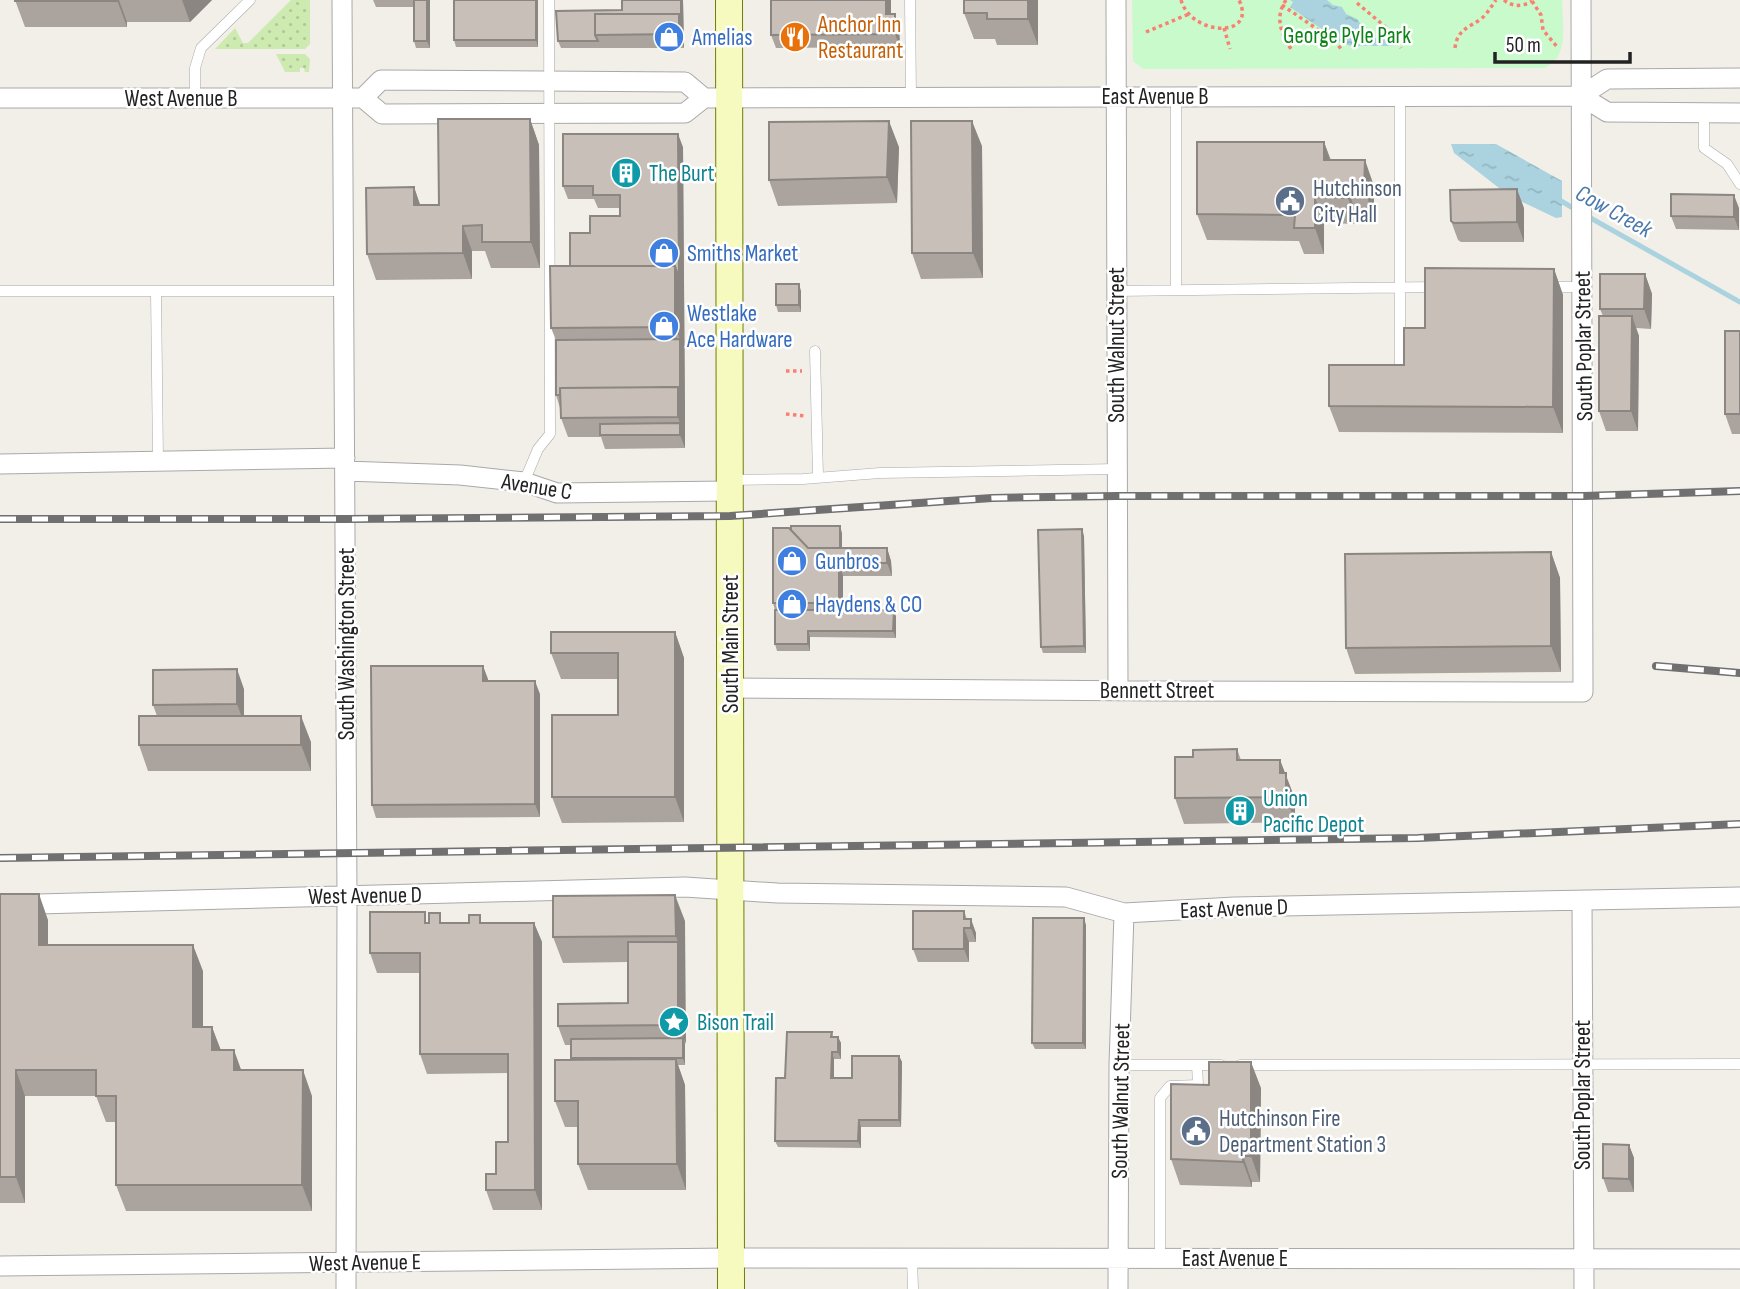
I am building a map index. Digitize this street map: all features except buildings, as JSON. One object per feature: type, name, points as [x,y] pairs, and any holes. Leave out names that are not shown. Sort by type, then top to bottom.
[{"type":"street","name":"South Washington Street","points":[[342,0],[347,896],[346,1289]]},
{"type":"street","name":"South Main Street","points":[[729,0],[716,98],[729,486],[731,1289]]},
{"type":"street","name":"South Walnut Street","points":[[1116,0],[1118,690]]},
{"type":"street","name":"South Poplar Street","points":[[1581,0],[1583,692]]},
{"type":"street","name":"East Avenue B","points":[[1581,96],[1607,79],[1740,78]]},
{"type":"street","points":[[363,98],[381,80],[685,82],[716,98]]},
{"type":"street","name":"East Avenue B","points":[[716,98],[1581,96],[1607,112],[1740,113]]},
{"type":"street","name":"West Avenue B","points":[[0,98],[363,98],[382,114],[550,115],[685,113],[716,98]]},
{"type":"street","name":"Avenue C","points":[[0,464],[158,460],[345,465],[524,482],[557,493],[729,486]]},
{"type":"street","name":"Bennett Street","points":[[730,688],[1583,692]]},
{"type":"street","name":"West Avenue D","points":[[0,905],[685,887],[730,890]]},
{"type":"street","name":"East Avenue D","points":[[730,890],[1066,897],[1124,912],[1234,907],[1740,897]]},
{"type":"street","name":"South Poplar Street","points":[[1582,901],[1584,1289]]},
{"type":"street","name":"South Walnut Street","points":[[1118,1289],[1119,1065],[1124,912]]},
{"type":"street","name":"East Avenue E","points":[[731,1258],[1740,1259]]},
{"type":"street","name":"West Avenue E","points":[[0,1266],[731,1258]]},
{"type":"lane","points":[[195,98],[195,68],[201,48],[250,0]]},
{"type":"lane","points":[[524,482],[538,449],[550,435],[549,0]]},
{"type":"lane","points":[[910,0],[911,98]]},
{"type":"lane","points":[[1176,97],[1176,290]]},
{"type":"lane","points":[[1400,97],[1400,366]]},
{"type":"lane","points":[[1704,113],[1704,148],[1727,164],[1740,184]]},
{"type":"lane","points":[[1540,287],[1582,286]]},
{"type":"lane","points":[[1116,291],[1442,288]]},
{"type":"lane","points":[[0,291],[345,291]]},
{"type":"lane","points":[[156,292],[158,460]]},
{"type":"lane","points":[[815,351],[818,477]]},
{"type":"lane","points":[[729,486],[880,472],[1116,469]]},
{"type":"lane","points":[[1119,1065],[1740,1064]]},
{"type":"lane","points":[[1160,1258],[1160,1098],[1170,1086],[1198,1085],[1198,1065]]},
{"type":"lane","points":[[912,1258],[913,1289]]},
{"type":"path","points":[[1181,0],[1189,14],[1200,24],[1224,28],[1239,23],[1243,17],[1244,11],[1239,0]]},
{"type":"path","points":[[1454,48],[1455,40],[1462,30],[1481,18],[1496,0]]},
{"type":"path","points":[[1504,0],[1514,5],[1533,1],[1541,15],[1543,30],[1558,48]]},
{"type":"path","points":[[1290,48],[1279,21],[1278,14],[1283,2],[1341,48]]},
{"type":"path","points":[[1357,3],[1388,29],[1401,48]]},
{"type":"path","points":[[1146,32],[1189,14]]},
{"type":"path","points":[[1224,28],[1230,49]]},
{"type":"green space","points":[[291,0],[310,0],[310,44],[305,49],[215,49],[235,28],[243,43],[248,43]]},
{"type":"green space","name":"George Pyle Park","points":[[1132,0],[1562,0],[1563,38],[1558,56],[1545,68],[1143,69],[1133,61]]},
{"type":"green space","points":[[276,54],[305,54],[310,59],[309,72],[300,68],[300,72],[285,72]]},
{"type":"water","points":[[1290,0],[1327,0],[1342,7],[1346,14],[1357,19],[1371,37],[1392,41],[1396,46],[1343,44],[1290,7],[1293,2]]},
{"type":"water","points":[[1451,144],[1496,144],[1562,181],[1562,217],[1556,218],[1508,195],[1454,153]]},
{"type":"waterway","name":"Cow Creek","points":[[1556,198],[1578,211]]},
{"type":"waterway","name":"Cow Creek","points":[[1587,216],[1740,302]]},
{"type":"railway","points":[[0,519],[730,516],[992,498],[1584,496],[1740,491]]},
{"type":"railway","points":[[1656,666],[1740,673]]},
{"type":"railway","points":[[0,858],[1418,838],[1740,824]]},
{"type":"place","name":"Amelias","points":[[669,37]]},
{"type":"place","name":"Anchor Inn Restaurant","points":[[795,37]]},
{"type":"place","name":"The Burt","points":[[626,173]]},
{"type":"place","name":"Hutchinson City Hall","points":[[1290,201]]},
{"type":"place","name":"Smiths Market","points":[[664,253]]},
{"type":"place","name":"Westlake Ace Hardware","points":[[664,326]]},
{"type":"place","name":"Gunbros","points":[[792,561]]},
{"type":"place","name":"Haydens & CO","points":[[792,604]]},
{"type":"place","name":"Union Pacific Depot","points":[[1240,811]]},
{"type":"place","name":"Bison Trail","points":[[674,1022]]},
{"type":"place","name":"Hutchinson Fire Department Station 3","points":[[1196,1131]]}]
